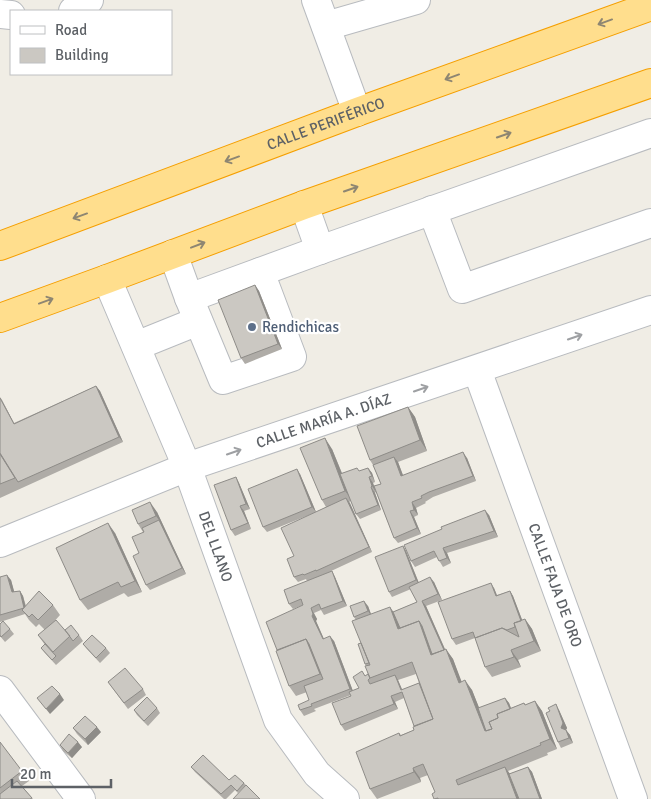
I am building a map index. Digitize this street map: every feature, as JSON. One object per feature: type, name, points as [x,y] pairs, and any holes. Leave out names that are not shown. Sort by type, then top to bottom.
[{"type":"highway","name":"CALLE PERIFÉRICO","points":[[0,246],[645,5]]},
{"type":"highway","points":[[0,318],[304,205],[651,83]]},
{"type":"street","points":[[77,10],[81,9],[89,0]]},
{"type":"street","points":[[316,0],[357,112]]},
{"type":"street","points":[[326,26],[416,0]]},
{"type":"street","points":[[136,346],[193,310],[260,272],[651,133]]},
{"type":"street","points":[[304,205],[320,250]]},
{"type":"street","points":[[432,210],[462,289],[651,223]]},
{"type":"street","points":[[174,254],[193,310],[223,380],[292,357],[260,272]]},
{"type":"street","name":"DEL LLANO","points":[[108,279],[188,467],[278,720],[317,774],[345,799]]},
{"type":"street","name":"CALLE MARÍA A. DÍAZ","points":[[0,543],[188,467],[651,310]]},
{"type":"street","name":"CALLE FAJA DE ORO","points":[[477,370],[633,799]]},
{"type":"street","points":[[0,690],[81,799]]},
{"type":"building","name":"Rendichicas","points":[[255,285],[278,344],[241,358],[218,300]]},
{"type":"building","points":[[96,386],[119,437],[18,482],[0,453],[0,398],[14,424]]},
{"type":"building","points":[[408,407],[420,440],[370,460],[357,426]]},
{"type":"building","points":[[325,438],[345,491],[322,500],[300,448]]},
{"type":"building","points":[[463,452],[473,476],[429,492],[421,496],[422,498],[412,502],[414,510],[410,511],[417,528],[394,538],[374,486],[381,484],[373,465],[394,457],[401,476]]},
{"type":"building","points":[[0,454],[15,478],[0,484]]},
{"type":"building","points":[[357,468],[359,471],[368,468],[372,476],[369,477],[371,487],[378,505],[356,514],[340,474]]},
{"type":"building","points":[[297,469],[312,507],[263,527],[248,489]]},
{"type":"building","points":[[236,477],[246,504],[240,506],[248,523],[231,530],[214,485]]},
{"type":"building","points":[[346,498],[369,547],[316,571],[294,577],[287,559],[294,556],[281,528]]},
{"type":"building","points":[[150,502],[156,516],[138,524],[132,510]]},
{"type":"building","points":[[485,510],[494,531],[443,548],[447,558],[439,561],[434,551],[411,561],[404,545],[442,529],[441,527]]},
{"type":"building","points":[[159,520],[182,568],[146,585],[133,556],[139,553],[132,537],[144,532],[142,528]]},
{"type":"building","points":[[108,523],[135,581],[121,587],[118,582],[80,600],[56,548]]},
{"type":"building","points":[[403,546],[416,580],[389,592],[375,557]]},
{"type":"building","points":[[332,571],[343,601],[321,609],[319,604],[311,608],[312,616],[323,639],[330,636],[350,689],[300,710],[298,705],[309,700],[304,686],[323,679],[306,639],[277,650],[266,622],[303,605],[301,599],[289,604],[284,590]]},
{"type":"building","points":[[7,575],[12,592],[20,591],[24,608],[0,615],[0,577]]},
{"type":"building","points":[[430,577],[438,594],[422,601],[444,650],[432,654],[419,621],[400,628],[393,612],[417,602],[409,587]]},
{"type":"building","points":[[491,583],[496,596],[510,591],[521,621],[514,623],[515,627],[507,630],[502,628],[475,638],[473,632],[452,639],[438,602]]},
{"type":"building","points":[[39,591],[53,605],[38,620],[32,614],[29,617],[22,610]]},
{"type":"building","points":[[364,601],[368,611],[354,617],[350,606]]},
{"type":"building","points":[[390,607],[398,629],[419,621],[431,655],[446,649],[459,683],[465,680],[485,731],[492,729],[489,722],[498,718],[497,714],[524,703],[525,705],[535,701],[550,739],[540,743],[541,745],[456,780],[458,785],[505,767],[517,799],[434,799],[432,794],[435,792],[423,764],[413,768],[414,772],[370,789],[356,752],[399,733],[400,736],[414,730],[413,727],[433,719],[412,662],[370,678],[365,666],[370,665],[352,621]]},
{"type":"building","points":[[525,619],[534,641],[511,650],[514,657],[485,667],[475,638],[502,628],[519,637],[514,623]]},
{"type":"building","points":[[56,620],[70,636],[53,652],[38,635]]},
{"type":"building","points":[[3,621],[10,629],[1,637],[0,624]]},
{"type":"building","points":[[71,625],[79,635],[73,641],[65,630]]},
{"type":"building","points":[[92,635],[106,648],[96,658],[83,644]]},
{"type":"building","points":[[306,639],[320,674],[289,686],[276,651]]},
{"type":"building","points":[[361,643],[369,663],[365,664],[358,644]]},
{"type":"building","points":[[45,644],[56,656],[52,660],[41,648]]},
{"type":"building","points":[[125,668],[143,689],[124,703],[108,682]]},
{"type":"building","points":[[362,671],[365,676],[368,674],[370,684],[395,675],[401,690],[419,683],[433,719],[414,726],[402,692],[391,696],[394,704],[341,725],[332,703],[351,696],[349,692],[359,688],[353,677]]},
{"type":"building","points":[[52,686],[60,694],[46,709],[37,698]]},
{"type":"building","points":[[147,697],[157,708],[144,721],[134,710]]},
{"type":"building","points":[[505,698],[510,709],[497,714],[498,718],[489,722],[492,729],[486,731],[478,708]]},
{"type":"building","points":[[556,704],[563,723],[561,728],[566,730],[569,738],[558,742],[546,713],[550,711],[548,708]]},
{"type":"building","points":[[85,716],[97,727],[85,739],[73,728]]},
{"type":"building","points":[[69,734],[78,742],[68,753],[60,745]]},
{"type":"building","points":[[0,742],[22,771],[0,788]]},
{"type":"building","points":[[203,755],[229,780],[235,775],[244,783],[237,791],[231,785],[221,794],[191,767]]},
{"type":"building","points":[[528,767],[540,799],[519,799],[509,774]]},
{"type":"building","points":[[17,781],[32,798],[0,799],[0,794]]},
{"type":"building","points":[[246,785],[260,799],[233,799]]},
{"type":"place","name":"Rendichicas","points":[[252,327]]}]
